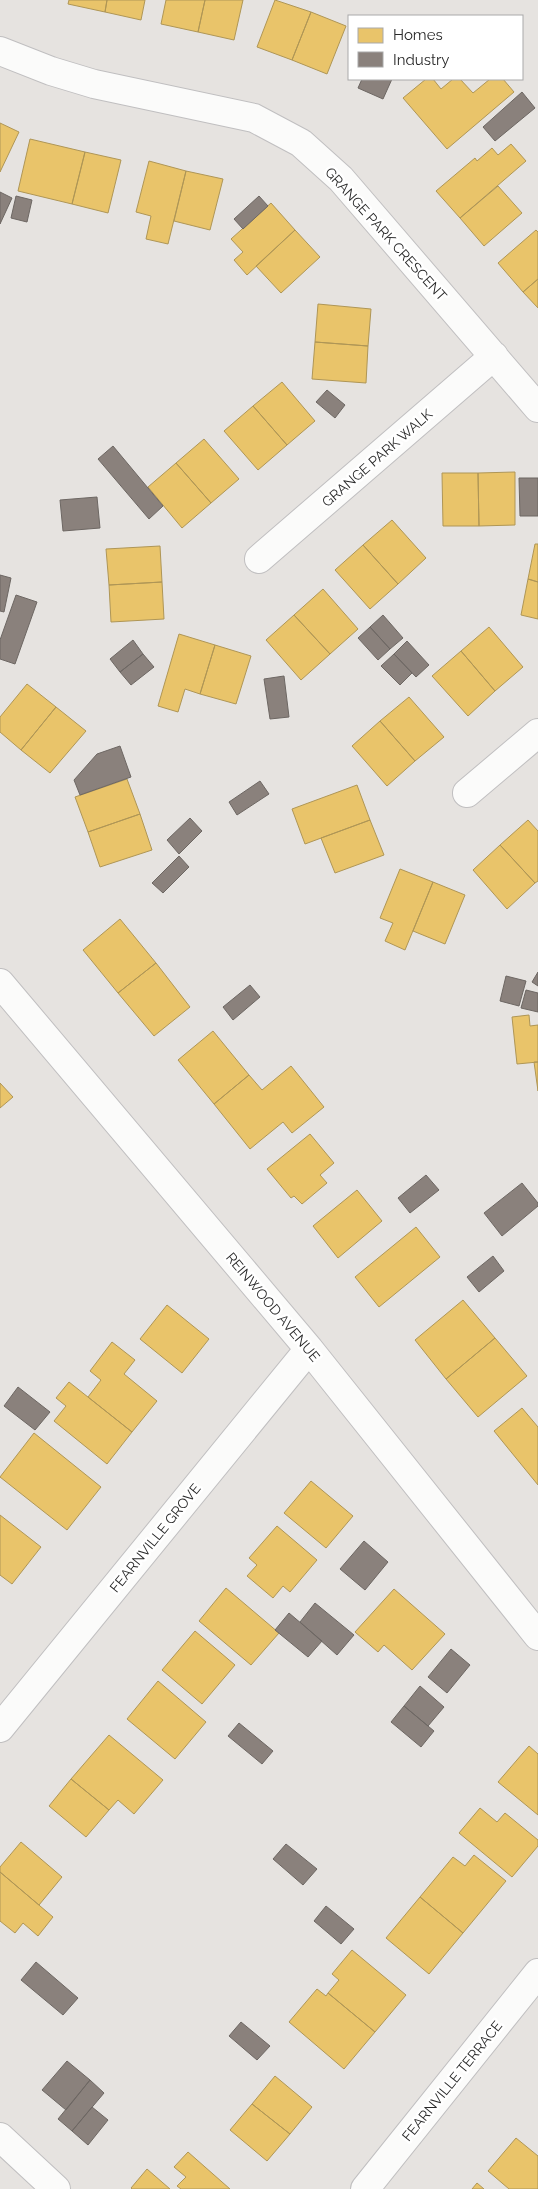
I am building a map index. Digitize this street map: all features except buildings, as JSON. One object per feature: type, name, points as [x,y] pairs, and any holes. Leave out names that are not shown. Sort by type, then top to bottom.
[{"type":"street","name":"GRANGE PARK CRESCENT","points":[[0,51],[50,71],[94,84],[254,118],[301,144],[341,179],[538,408]]},
{"type":"street","name":"GRANGE PARK WALK","points":[[259,559],[494,356]]},
{"type":"street","points":[[467,793],[538,733]]},
{"type":"street","name":"REINWOOD AVENUE","points":[[0,983],[309,1349],[538,1636]]},
{"type":"street","name":"FEARNVILLE GROVE","points":[[0,1728],[309,1349]]},
{"type":"street","name":"FEARNVILLE TERRACE","points":[[365,2189],[538,1973]]},
{"type":"street","points":[[0,2137],[56,2189]]}]
